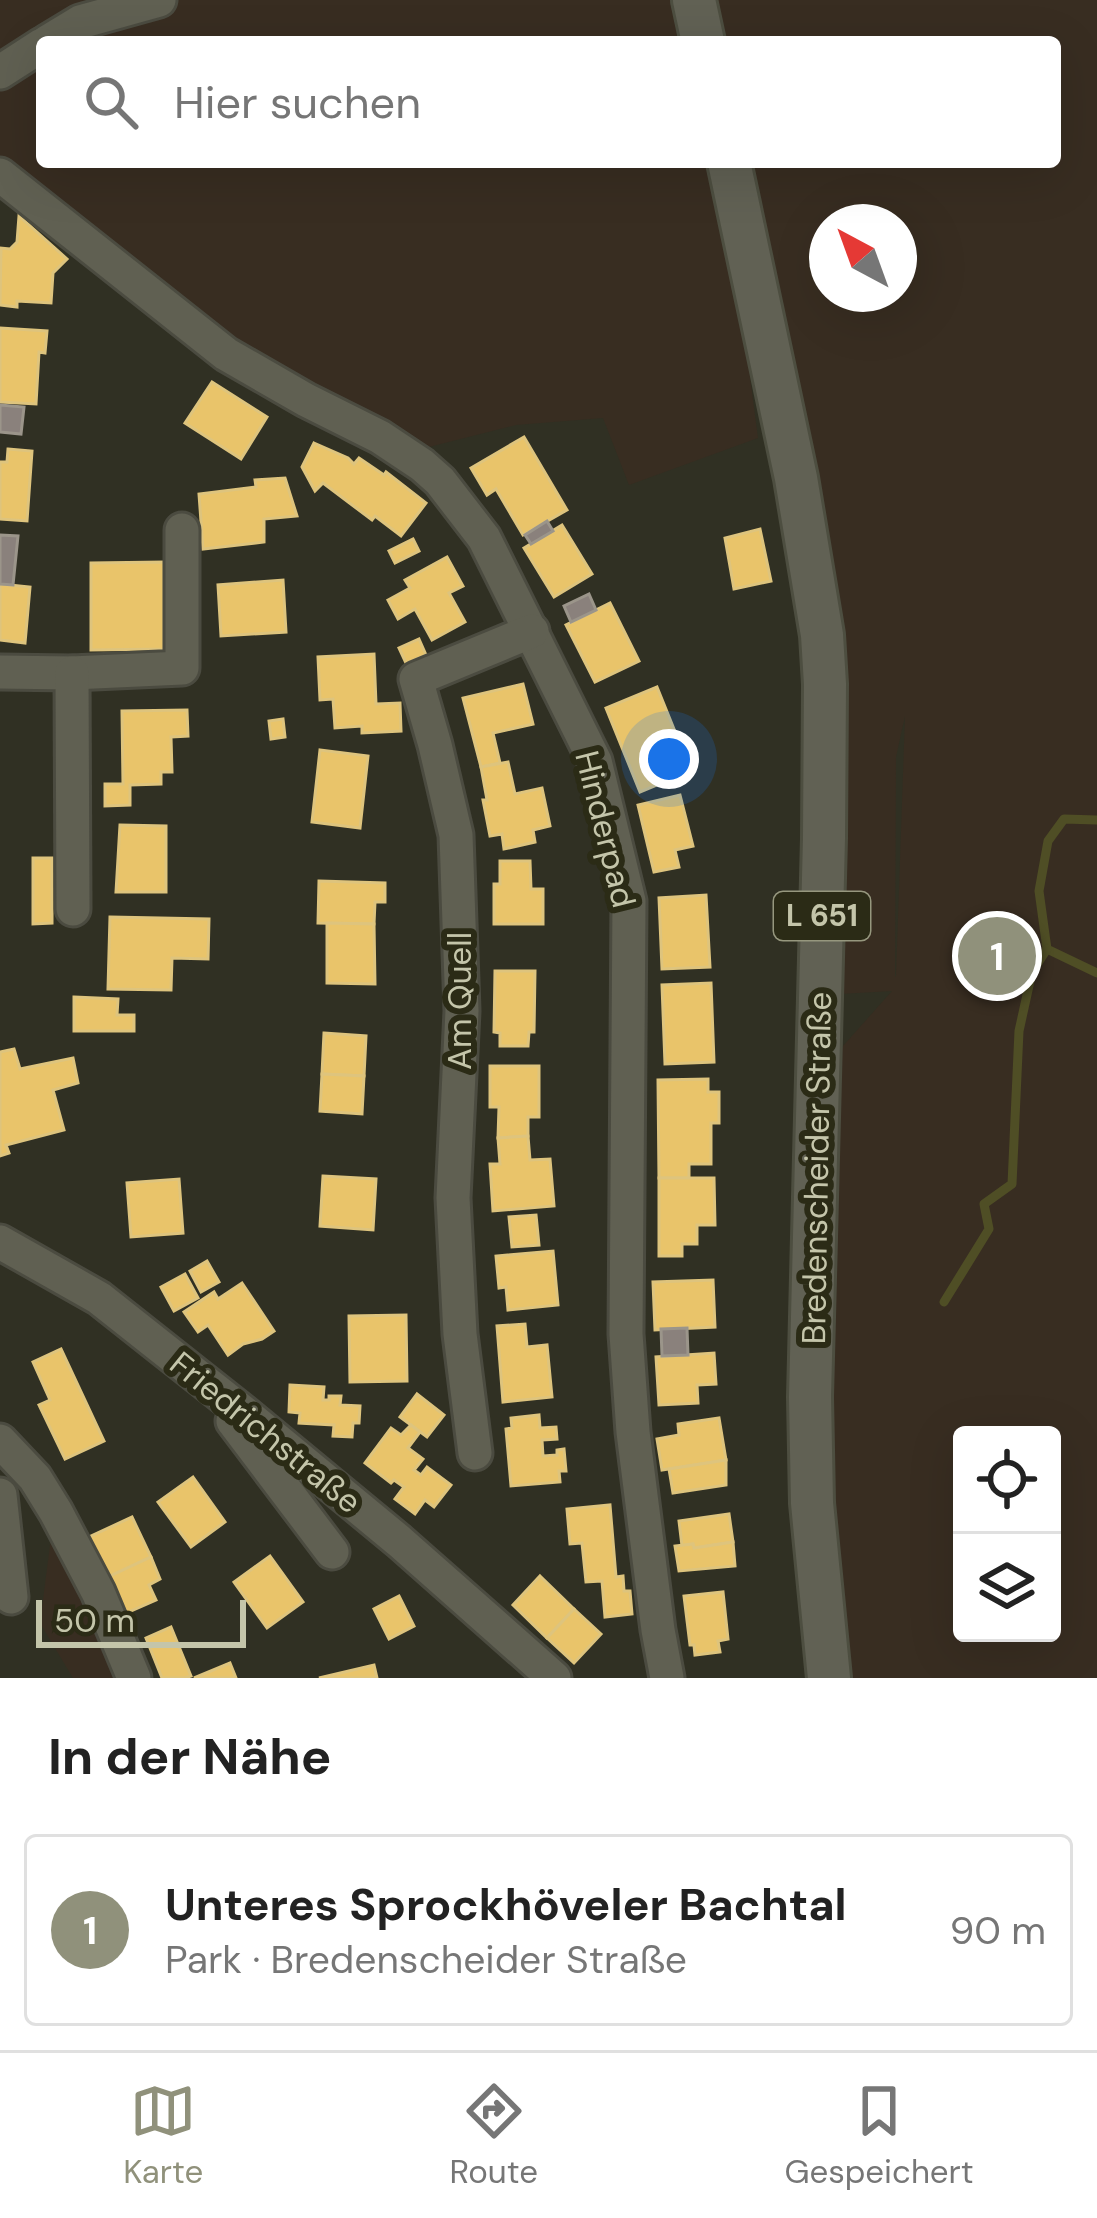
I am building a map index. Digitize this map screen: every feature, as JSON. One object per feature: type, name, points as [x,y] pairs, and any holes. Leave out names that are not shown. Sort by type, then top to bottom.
[{"type":"main road","points":[[694,0],[702,36]]},
{"type":"main road","name":"Bredenscheider Straße","points":[[730,168],[796,478],[822,634],[825,780],[810,1397],[812,1503],[829,1678]]},
{"type":"street","points":[[57,36],[80,22],[159,0]]},
{"type":"street","points":[[0,72],[36,49]]},
{"type":"street","name":"Hinderpad","points":[[0,175],[226,354],[380,437],[422,465],[455,497],[484,538],[595,761],[629,901],[626,1334],[633,1432],[667,1678]]},
{"type":"street","points":[[0,672],[182,668],[182,530]]},
{"type":"street","name":"Am Quell","points":[[475,1453],[460,1334],[453,1198],[462,1011],[456,835],[416,680],[532,631]]},
{"type":"street","points":[[72,673],[73,909]]},
{"type":"street","name":"Friedrichstraße","points":[[0,1242],[99,1298],[204,1380],[399,1541],[519,1661],[554,1678]]},
{"type":"street","points":[[204,1380],[332,1552]]},
{"type":"street","points":[[0,1442],[35,1478],[56,1512],[98,1592],[134,1678]]},
{"type":"street","points":[[0,1495],[11,1597]]},
{"type":"shaded area","points":[[0,0],[676,0],[684,36],[36,36],[36,168],[713,168],[736,271],[758,438],[629,485],[603,418],[516,425],[421,449],[234,351],[0,165]]},
{"type":"shaded area","points":[[708,0],[1097,0],[1097,1678],[846,1678],[823,1394],[839,1057],[843,1046],[892,991],[840,994],[840,902],[745,168],[1061,168],[1061,36],[717,36]],"holes":[[[905,716],[896,976],[896,757]]]},
{"type":"shaded area","points":[[51,1538],[87,1601],[117,1678],[73,1678],[40,1623]]},
{"type":"building: Wohnen","points":[[19,216],[67,259],[53,273],[51,303],[0,305],[1,248],[10,249],[17,242]]},
{"type":"building: Wohnen","points":[[0,328],[47,331],[45,353],[39,352],[36,404],[0,402]]},
{"type":"building: Wohnen","points":[[212,382],[267,417],[241,459],[185,423]]},
{"type":"building: Wohnen","points":[[524,437],[567,510],[523,535],[496,489],[487,495],[471,468]]},
{"type":"building: Wohnen","points":[[314,443],[354,464],[359,458],[386,472],[426,503],[401,536],[323,483],[315,491],[302,467]]},
{"type":"building: Wohnen","points":[[8,449],[32,451],[27,521],[0,519],[0,462],[7,462]]},
{"type":"building: Wohnen","points":[[285,478],[297,516],[264,519],[264,542],[203,549],[199,494]]},
{"type":"building: Wohnen","points":[[562,525],[592,574],[554,597],[524,548]]},
{"type":"building: Wohnen","points":[[760,529],[771,581],[734,589],[725,538]]},
{"type":"building: Wohnen","points":[[413,539],[419,551],[395,563],[389,551]]},
{"type":"building: Wohnen","points":[[447,557],[463,586],[449,593],[465,622],[432,640],[415,609],[398,619],[388,600],[410,588],[405,580]]},
{"type":"building: Wohnen","points":[[164,562],[164,649],[91,650],[91,563]]},
{"type":"building: Wohnen","points":[[283,580],[286,632],[221,636],[218,585]]},
{"type":"building: Wohnen","points":[[0,584],[30,587],[25,643],[0,640]]},
{"type":"building: Wohnen","points":[[610,603],[639,661],[595,682],[566,625]]},
{"type":"building: Wohnen","points":[[419,639],[426,655],[406,663],[399,648]]},
{"type":"building: Wohnen","points":[[374,654],[376,704],[400,703],[401,731],[362,733],[362,726],[335,728],[333,699],[320,700],[318,657]]},
{"type":"building: Wohnen","points":[[523,684],[533,724],[493,733],[500,763],[481,767],[463,698]]},
{"type":"building: Wohnen","points":[[657,687],[682,749],[660,758],[669,780],[640,792],[606,708]]},
{"type":"building: Wohnen","points":[[187,710],[188,736],[171,737],[172,772],[161,772],[161,784],[130,785],[130,805],[105,806],[105,784],[123,784],[122,711]]},
{"type":"building: Wohnen","points":[[283,719],[285,737],[271,739],[269,721]]},
{"type":"building: Wohnen","points":[[320,750],[368,756],[360,828],[312,822]]},
{"type":"building: Wohnen","points":[[508,762],[515,794],[542,788],[550,826],[533,830],[535,842],[504,849],[502,834],[490,836],[481,767]]},
{"type":"building: Wohnen","points":[[680,795],[693,846],[675,850],[679,867],[654,872],[638,805]]},
{"type":"building: Wohnen","points":[[120,825],[166,826],[166,892],[116,892]]},
{"type":"building: Wohnen","points":[[33,858],[52,858],[52,923],[33,924]]},
{"type":"building: Wohnen","points":[[500,861],[530,861],[531,889],[543,889],[543,924],[494,924],[494,884],[500,884]]},
{"type":"building: Wohnen","points":[[319,881],[385,883],[385,902],[375,902],[374,924],[318,923]]},
{"type":"building: Wohnen","points":[[706,895],[710,967],[662,969],[659,898]]},
{"type":"building: Wohnen","points":[[110,917],[209,919],[208,959],[172,958],[171,990],[108,989]]},
{"type":"building: Wohnen","points":[[327,923],[374,924],[375,984],[327,983]]},
{"type":"building: Wohnen","points":[[495,971],[535,971],[534,1032],[529,1032],[528,1046],[500,1046],[500,1033],[494,1032]]},
{"type":"building: Wohnen","points":[[711,983],[714,1062],[665,1064],[662,985]]},
{"type":"building: Wohnen","points":[[74,997],[118,999],[117,1015],[134,1015],[134,1031],[74,1031]]},
{"type":"building: Wohnen","points":[[324,1033],[366,1036],[364,1076],[322,1074]]},
{"type":"building: Wohnen","points":[[14,1049],[20,1069],[73,1058],[78,1083],[53,1090],[64,1130],[6,1145],[9,1153],[0,1156],[0,1052]]},
{"type":"building: Wohnen","points":[[490,1066],[539,1066],[539,1117],[528,1117],[528,1136],[498,1138],[499,1107],[490,1107]]},
{"type":"building: Wohnen","points":[[322,1074],[364,1076],[362,1114],[320,1111]]},
{"type":"building: Wohnen","points":[[708,1079],[708,1092],[719,1092],[719,1123],[711,1123],[711,1164],[689,1164],[689,1178],[659,1178],[658,1080]]},
{"type":"building: Wohnen","points":[[528,1136],[530,1160],[550,1159],[554,1206],[493,1211],[490,1164],[500,1164],[498,1138]]},
{"type":"building: Wohnen","points":[[323,1176],[376,1179],[373,1230],[320,1226]]},
{"type":"building: Wohnen","points":[[659,1178],[714,1178],[715,1225],[697,1225],[697,1244],[682,1244],[682,1256],[659,1256]]},
{"type":"building: Wohnen","points":[[179,1179],[183,1233],[131,1237],[127,1183]]},
{"type":"building: Wohnen","points":[[536,1215],[539,1245],[512,1247],[509,1217]]},
{"type":"building: Wohnen","points":[[553,1251],[558,1305],[508,1310],[506,1287],[499,1288],[496,1256]]},
{"type":"building: Wohnen","points":[[207,1261],[219,1282],[201,1292],[190,1271]]},
{"type":"building: Wohnen","points":[[185,1274],[198,1298],[174,1311],[161,1287]]},
{"type":"building: Wohnen","points":[[713,1280],[715,1327],[655,1330],[653,1282]]},
{"type":"building: Wohnen","points":[[242,1283],[274,1331],[228,1355],[208,1325],[198,1332],[184,1312],[214,1292],[218,1299]]},
{"type":"building: Wohnen","points":[[406,1315],[407,1381],[350,1382],[349,1316]]},
{"type":"building: Wohnen","points":[[525,1324],[527,1347],[547,1345],[552,1397],[503,1402],[497,1326]]},
{"type":"building: Wohnen","points":[[61,1349],[104,1441],[65,1459],[39,1405],[50,1400],[33,1362]]},
{"type":"building: Wohnen","points":[[714,1353],[716,1384],[697,1385],[698,1403],[659,1405],[656,1357]]},
{"type":"building: Wohnen","points":[[290,1385],[324,1387],[323,1400],[341,1396],[340,1405],[360,1406],[352,1437],[333,1436],[334,1425],[299,1423],[300,1413],[289,1412]]},
{"type":"building: Wohnen","points":[[417,1394],[444,1415],[427,1437],[400,1417]]},
{"type":"building: Wohnen","points":[[539,1415],[540,1428],[556,1427],[557,1439],[542,1440],[543,1456],[564,1449],[566,1471],[559,1471],[560,1482],[511,1486],[506,1429],[512,1428],[511,1418]]},
{"type":"building: Wohnen","points":[[719,1418],[726,1460],[662,1470],[657,1439],[679,1435],[678,1424]]},
{"type":"building: Wohnen","points":[[411,1425],[420,1432],[408,1448],[423,1459],[414,1470],[421,1475],[427,1467],[451,1485],[434,1507],[425,1500],[415,1514],[395,1499],[404,1487],[365,1463],[391,1428],[401,1435]]},
{"type":"building: Wohnen","points":[[726,1460],[726,1485],[673,1493],[669,1469]]},
{"type":"building: Wohnen","points":[[193,1477],[225,1522],[191,1547],[158,1502]]},
{"type":"building: Wohnen","points":[[610,1505],[616,1577],[623,1576],[624,1591],[630,1591],[632,1614],[605,1617],[602,1581],[586,1582],[582,1543],[570,1544],[567,1509]]},
{"type":"building: Wohnen","points":[[729,1514],[733,1542],[682,1546],[679,1521]]},
{"type":"building: Wohnen","points":[[132,1517],[151,1557],[108,1577],[89,1537]]},
{"type":"building: Wohnen","points":[[733,1542],[735,1566],[679,1571],[675,1546]]},
{"type":"building: Wohnen","points":[[270,1556],[303,1602],[267,1628],[234,1582]]},
{"type":"building: Wohnen","points":[[151,1557],[160,1579],[149,1585],[156,1600],[124,1614],[108,1577]]},
{"type":"building: Wohnen","points":[[540,1576],[574,1609],[547,1638],[513,1605]]},
{"type":"building: Wohnen","points":[[723,1592],[728,1639],[718,1641],[720,1652],[695,1655],[684,1596]]},
{"type":"building: Wohnen","points":[[399,1596],[414,1626],[389,1639],[374,1609]]},
{"type":"building: Wohnen","points":[[574,1609],[601,1634],[574,1663],[547,1638]]},
{"type":"building: Wohnen","points":[[171,1627],[191,1676],[162,1678],[146,1638]]},
{"type":"building: Wohnen","points":[[230,1663],[236,1678],[194,1678]]},
{"type":"building: Wohnen","points":[[374,1665],[377,1678],[319,1678]]},
{"type":"building: Industrie","points":[[0,405],[24,407],[21,434],[0,432]]},
{"type":"building: Industrie","points":[[547,521],[553,531],[531,544],[525,535]]},
{"type":"building: Industrie","points":[[0,535],[18,536],[13,585],[0,584]]},
{"type":"building: Industrie","points":[[589,594],[596,610],[571,622],[564,606]]},
{"type":"building: Industrie","points":[[687,1328],[688,1355],[662,1356],[661,1329]]},
{"type":"waterway","points":[[1097,820],[1064,819],[1048,841],[1039,891],[1047,949],[1097,973]]},
{"type":"waterway","points":[[944,1302],[989,1229],[984,1204],[1012,1184],[1019,1031],[1032,972],[1047,949]]},
{"type":"place","name":"Unteres Sprockhöveler Bachtal","points":[[997,956]]}]
